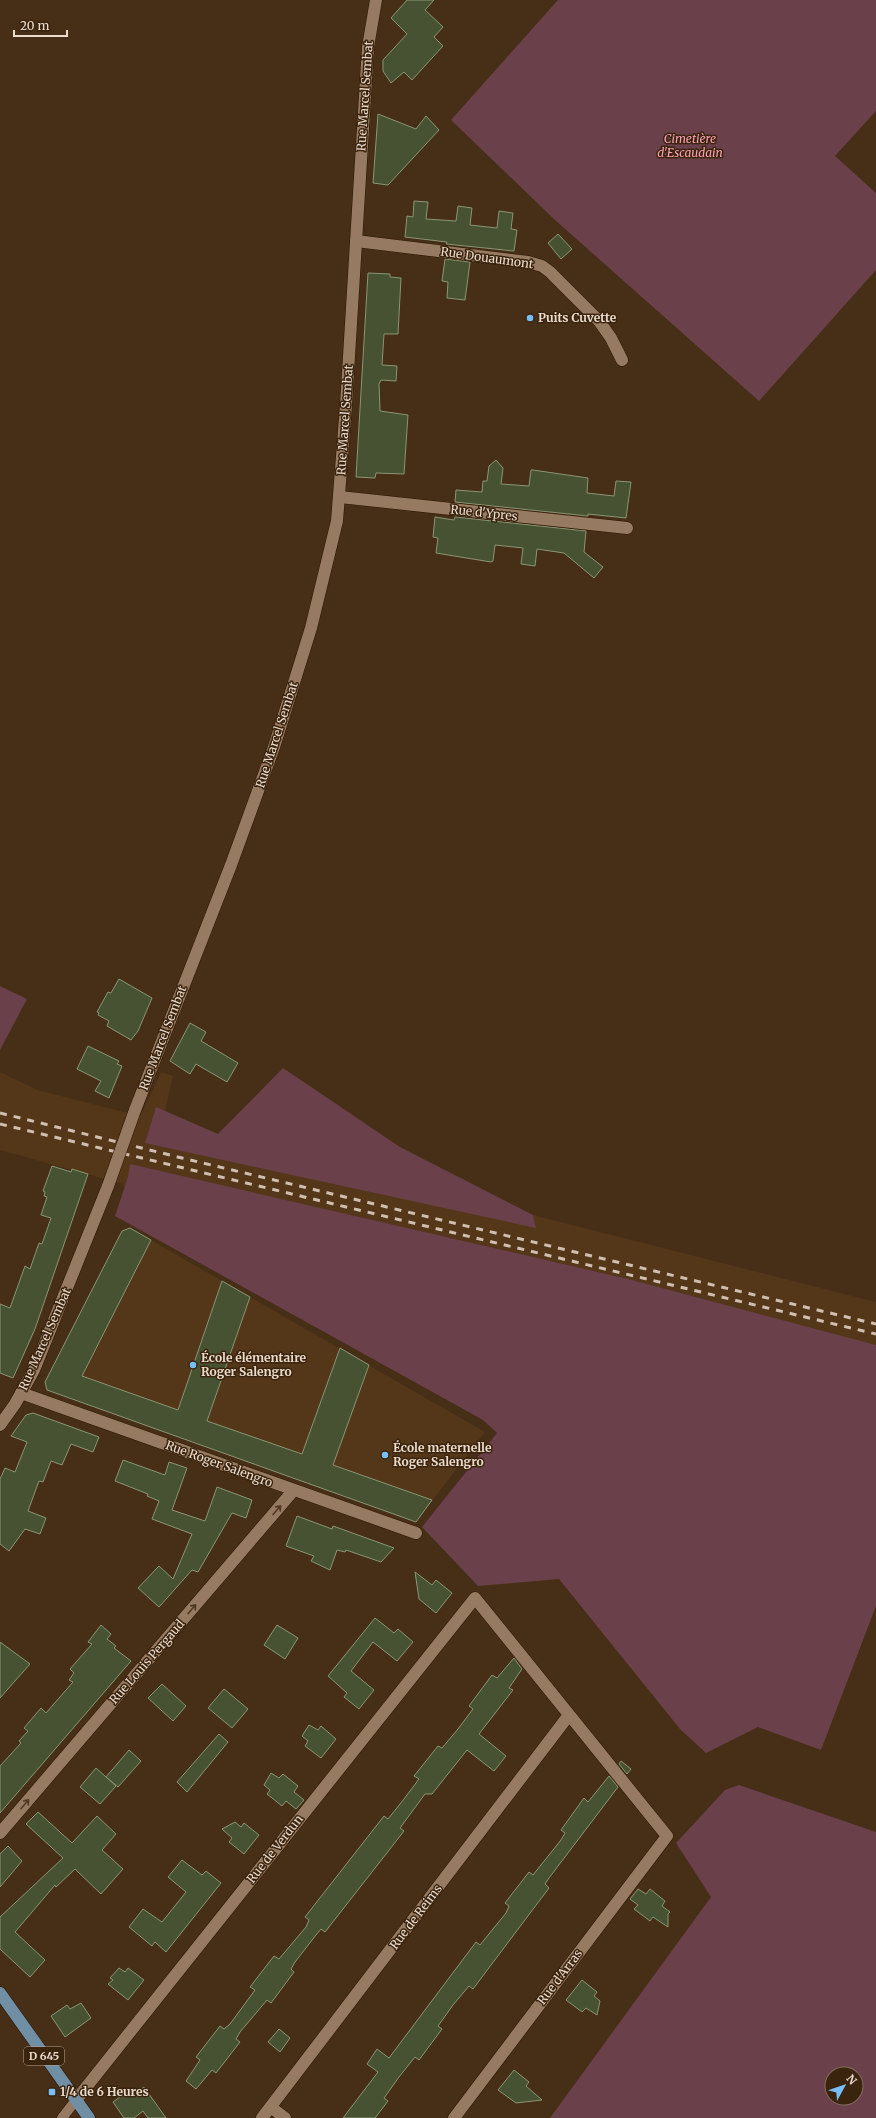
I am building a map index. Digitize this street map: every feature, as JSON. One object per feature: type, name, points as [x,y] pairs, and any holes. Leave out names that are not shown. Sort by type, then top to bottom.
[{"type":"main road","name":"D 645","points":[[0,1993],[89,2118]]},
{"type":"street","name":"Rue Marcel Sembat","points":[[0,1425],[21,1393],[42,1352],[108,1186],[135,1110],[231,866],[274,747],[311,628],[335,529],[340,497],[368,47],[376,0]]},
{"type":"street","name":"Rue Douaumont","points":[[356,241],[528,262],[542,266],[558,278],[599,321],[611,338],[622,360]]},
{"type":"street","name":"Rue d'Ypres","points":[[340,497],[627,528]]},
{"type":"street","name":"Rue Roger Salengro","points":[[21,1393],[293,1491],[416,1533]]},
{"type":"street","name":"Rue Louis Pergaud","points":[[0,1833],[293,1491]]},
{"type":"street","name":"Rue de Verdun","points":[[76,2100],[474,1598],[569,1715]]},
{"type":"street","name":"Rue d'Arras","points":[[454,2118],[667,1836],[569,1715]]},
{"type":"street","name":"Rue de Reims","points":[[262,2118],[272,2108],[569,1715]]},
{"type":"street","points":[[272,2108],[286,2118]]},
{"type":"lane","points":[[62,2118],[76,2100]]},
{"type":"shaded area","points":[[0,1072],[38,1090],[141,1115],[161,1072],[173,1076],[165,1112],[157,1124],[391,1179],[876,1302],[876,1357],[150,1187],[124,1189],[123,1184],[0,1150]]},
{"type":"shaded area","name":"École élémentaire Roger Salengro","points":[[130,1228],[485,1432],[416,1522],[47,1390],[45,1382],[122,1231]]},
{"type":"green space","name":"Cimetière d'Escaudain","points":[[558,0],[876,0],[876,111],[835,156],[876,193],[876,270],[759,401],[555,220],[451,120]]},
{"type":"green space","points":[[0,986],[27,999],[0,1050]]},
{"type":"green space","points":[[283,1068],[400,1147],[533,1215],[536,1228],[145,1143],[156,1107],[218,1134]]},
{"type":"green space","points":[[130,1164],[628,1279],[876,1345],[876,1606],[821,1750],[758,1727],[706,1753],[680,1729],[559,1579],[478,1586],[422,1527],[497,1433],[483,1420],[115,1216],[128,1177]]},
{"type":"green space","points":[[739,1785],[876,1832],[876,2118],[550,2118],[711,1897],[676,1843],[725,1790]]},
{"type":"building","points":[[407,0],[434,0],[425,10],[443,27],[434,37],[443,46],[412,80],[404,72],[391,83],[383,71],[383,60],[407,34],[391,18]]},
{"type":"building","points":[[378,114],[416,129],[426,116],[439,130],[388,185],[373,183]]},
{"type":"building","points":[[414,201],[428,202],[426,219],[456,221],[458,206],[472,208],[470,225],[497,228],[499,211],[513,213],[511,229],[517,230],[514,251],[446,244],[447,242],[405,237],[407,216],[413,217]]},
{"type":"building","points":[[558,234],[572,249],[561,259],[548,243]]},
{"type":"building","points":[[445,259],[470,262],[465,300],[447,298],[448,282],[442,281]]},
{"type":"building","points":[[368,273],[390,274],[390,277],[401,278],[398,334],[384,334],[382,365],[397,366],[396,381],[381,380],[379,384],[380,411],[408,415],[404,474],[376,473],[375,478],[356,477]]},
{"type":"building","points":[[496,460],[503,468],[501,484],[529,486],[531,470],[533,470],[588,478],[587,493],[614,496],[616,481],[631,482],[626,518],[588,514],[588,516],[455,502],[456,490],[482,492],[483,481],[487,481],[489,466]]},
{"type":"building","points":[[435,517],[454,520],[455,517],[586,531],[584,552],[603,567],[594,578],[564,553],[537,549],[535,566],[521,564],[523,548],[495,545],[493,561],[491,562],[436,553],[438,538],[433,537]]},
{"type":"building","points":[[119,979],[152,998],[138,1031],[131,1040],[107,1026],[109,1021],[98,1015],[99,1013],[97,1012],[108,992],[111,993]]},
{"type":"building","points":[[190,1023],[206,1032],[201,1041],[238,1063],[227,1082],[196,1064],[190,1074],[170,1061]]},
{"type":"building","points":[[88,1046],[119,1061],[117,1064],[122,1066],[109,1098],[95,1091],[101,1081],[77,1069]]},
{"type":"building","points":[[52,1166],[71,1172],[72,1169],[88,1174],[35,1329],[13,1378],[0,1373],[0,1304],[10,1308],[25,1266],[30,1269],[39,1243],[42,1244],[51,1218],[41,1215],[47,1197],[44,1196],[45,1192],[43,1191]]},
{"type":"building","points":[[130,1228],[151,1240],[82,1376],[178,1410],[222,1281],[250,1297],[207,1421],[302,1454],[340,1348],[369,1365],[333,1465],[432,1500],[416,1522],[47,1390],[45,1382],[122,1231]]},
{"type":"building","points":[[33,1413],[99,1437],[93,1452],[71,1444],[62,1465],[51,1461],[43,1482],[39,1481],[28,1511],[46,1518],[40,1534],[25,1529],[9,1551],[0,1544],[0,1479],[5,1468],[15,1472],[27,1442],[11,1436],[26,1415]]},
{"type":"building","points":[[123,1460],[165,1475],[169,1462],[187,1468],[172,1510],[205,1521],[217,1487],[252,1500],[246,1518],[232,1513],[198,1572],[192,1570],[159,1607],[138,1588],[159,1566],[173,1579],[192,1534],[152,1519],[159,1501],[147,1496],[148,1494],[115,1481]]},
{"type":"building","points":[[297,1516],[332,1529],[333,1526],[394,1548],[381,1562],[346,1550],[345,1552],[337,1550],[330,1570],[311,1561],[314,1556],[286,1546]]},
{"type":"building","points":[[415,1572],[432,1585],[436,1580],[452,1593],[436,1613],[419,1599]]},
{"type":"building","points":[[375,1618],[394,1633],[398,1629],[413,1642],[397,1661],[373,1642],[351,1671],[374,1690],[359,1709],[344,1697],[347,1693],[328,1676]]},
{"type":"building","points":[[101,1625],[111,1634],[107,1639],[116,1646],[114,1648],[131,1661],[0,1813],[0,1766],[21,1743],[19,1741],[28,1731],[24,1728],[41,1708],[46,1713],[73,1682],[69,1680],[74,1673],[70,1669],[92,1644],[88,1642]]},
{"type":"building","points":[[277,1625],[298,1638],[285,1659],[264,1645]]},
{"type":"building","points":[[0,1642],[30,1664],[0,1698]]},
{"type":"building","points":[[514,1658],[522,1669],[509,1688],[513,1690],[479,1734],[506,1756],[494,1771],[467,1750],[432,1794],[425,1794],[400,1828],[404,1831],[325,1932],[321,1929],[295,1962],[291,1969],[294,1972],[271,2003],[267,2000],[240,2032],[236,2039],[240,2042],[216,2073],[212,2070],[196,2089],[186,2081],[200,2060],[196,2057],[220,2026],[224,2029],[230,2024],[255,1990],[250,1987],[274,1956],[279,1959],[306,1927],[309,1920],[305,1917],[384,1816],[388,1819],[404,1799],[419,1779],[414,1776],[438,1746],[442,1748],[458,1729],[473,1709],[469,1706],[492,1675],[497,1678]]},
{"type":"building","points":[[162,1684],[186,1706],[173,1721],[148,1698]]},
{"type":"building","points":[[224,1689],[248,1709],[232,1728],[208,1708]]},
{"type":"building","points":[[309,1725],[318,1730],[321,1726],[336,1739],[321,1758],[305,1746],[308,1741],[302,1736]]},
{"type":"building","points":[[219,1734],[228,1742],[187,1792],[177,1782]]},
{"type":"building","points":[[129,1750],[141,1761],[118,1787],[106,1777]]},
{"type":"building","points":[[621,1761],[631,1769],[627,1774],[619,1764]]},
{"type":"building","points":[[96,1768],[116,1786],[100,1804],[80,1787]]},
{"type":"building","points":[[271,1773],[279,1778],[283,1774],[298,1786],[294,1792],[304,1800],[296,1809],[286,1801],[282,1806],[267,1794],[270,1790],[264,1785]]},
{"type":"building","points":[[609,1776],[618,1787],[549,1878],[545,1884],[549,1888],[473,1989],[469,1986],[453,2005],[438,2026],[442,2029],[419,2060],[415,2057],[399,2077],[384,2098],[388,2101],[375,2118],[343,2118],[378,2072],[367,2064],[377,2049],[389,2058],[476,1942],[480,1945],[506,1913],[509,1906],[505,1903],[529,1872],[533,1875],[561,1840],[565,1833],[561,1830],[584,1798],[588,1802]]},
{"type":"building","points":[[38,1812],[72,1843],[97,1816],[116,1834],[102,1850],[123,1869],[101,1894],[75,1869],[56,1887],[55,1885],[15,1932],[45,1960],[30,1977],[0,1949],[0,1917],[63,1858],[26,1824]]},
{"type":"building","points":[[235,1822],[241,1827],[244,1823],[259,1835],[244,1854],[229,1842],[232,1838],[222,1829]]},
{"type":"building","points":[[8,1846],[22,1861],[0,1887],[0,1854]]},
{"type":"building","points":[[182,1860],[202,1875],[206,1871],[221,1883],[166,1952],[155,1942],[152,1946],[129,1927],[143,1909],[162,1922],[186,1892],[168,1877]]},
{"type":"building","points":[[638,1889],[646,1894],[650,1889],[665,1901],[662,1906],[670,1912],[668,1914],[668,1927],[653,1917],[650,1921],[634,1909],[638,1905],[630,1899]]},
{"type":"building","points":[[119,1968],[125,1972],[128,1968],[144,1980],[128,2000],[108,1984],[113,1980],[110,1978]]},
{"type":"building","points":[[582,1980],[597,1992],[594,1996],[600,2001],[597,2015],[586,2008],[582,2012],[566,2000]]},
{"type":"building","points":[[81,2003],[91,2018],[65,2037],[51,2016],[67,2005],[70,2009]]},
{"type":"building","points":[[279,2029],[290,2038],[280,2052],[268,2042]]},
{"type":"building","points":[[514,2070],[529,2082],[526,2086],[542,2100],[516,2103],[498,2090]]},
{"type":"building","points":[[144,2087],[166,2118],[148,2118],[143,2111],[134,2118],[124,2118],[113,2102],[131,2089],[139,2091]]},
{"type":"railway","points":[[0,1113],[876,1324]]},
{"type":"railway","points":[[0,1124],[876,1334]]},
{"type":"place","name":"Puits Cuvette","points":[[530,318]]},
{"type":"place","name":"École élémentaire Roger Salengro","points":[[193,1365]]},
{"type":"place","name":"École maternelle Roger Salengro","points":[[385,1455]]},
{"type":"place","name":"1/4 de 6 Heures","points":[[52,2092]]}]
